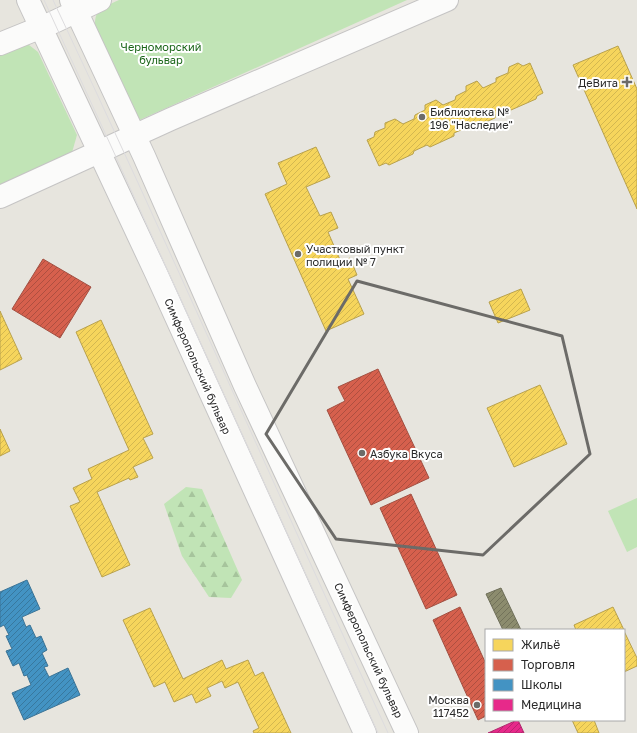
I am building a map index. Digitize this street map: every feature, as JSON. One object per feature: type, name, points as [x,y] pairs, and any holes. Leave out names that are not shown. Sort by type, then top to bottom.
[{"type":"main road","name":"Симферопольский бульвар","points":[[28,0],[159,280],[365,733]]},
{"type":"main road","points":[[0,44],[41,27],[74,6],[100,0]]},
{"type":"main road","points":[[0,197],[99,151],[447,0]]},
{"type":"main road","name":"Симферопольский бульвар","points":[[74,6],[134,136],[245,386],[407,733]]},
{"type":"highlighted area","points":[[357,281],[562,336],[590,454],[483,555],[336,539],[266,434]]},
{"type":"green space","name":"Черноморский бульвар","points":[[119,0],[407,0],[135,122],[95,33],[95,19],[99,11]]},
{"type":"green space","points":[[15,42],[29,45],[38,52],[77,135],[71,156],[0,188],[0,49]]},
{"type":"green space","points":[[186,487],[202,489],[242,580],[231,598],[209,597],[182,556],[164,504]]},
{"type":"green space","points":[[637,498],[637,547],[627,552],[608,511]]},
{"type":"building: Жильё","points":[[618,46],[637,89],[637,209],[573,65]]},
{"type":"building: Жильё","points":[[518,63],[523,66],[530,63],[543,93],[537,96],[536,99],[511,110],[508,109],[496,114],[495,118],[472,128],[468,127],[454,133],[454,136],[430,147],[427,145],[414,151],[413,154],[389,165],[386,163],[379,166],[367,140],[374,137],[375,132],[385,128],[385,123],[395,119],[403,124],[414,119],[415,115],[425,110],[425,105],[436,100],[443,105],[455,100],[456,96],[466,91],[466,86],[477,81],[483,88],[496,82],[496,78],[508,73],[509,67]]},
{"type":"building: Жильё","points":[[316,147],[330,177],[306,187],[320,216],[331,212],[338,228],[328,232],[341,262],[350,258],[357,275],[348,279],[364,314],[326,331],[265,194],[287,184],[278,163]]},
{"type":"building: Жильё","points":[[521,289],[530,310],[498,323],[489,302]]},
{"type":"building: Жильё","points":[[0,311],[22,359],[0,370]]},
{"type":"building: Жильё","points":[[101,320],[153,434],[143,438],[153,458],[133,467],[138,477],[130,480],[129,478],[97,492],[130,565],[102,577],[70,506],[80,502],[73,488],[92,479],[88,469],[129,450],[76,332]]},
{"type":"building: Жильё","points":[[540,385],[567,444],[514,467],[487,408]]},
{"type":"building: Жильё","points":[[0,429],[10,451],[0,456]]},
{"type":"building: Жильё","points":[[613,607],[624,629],[576,629],[574,625]]},
{"type":"building: Жильё","points":[[150,608],[183,679],[222,660],[226,669],[248,660],[255,676],[263,672],[291,733],[254,733],[253,731],[259,728],[238,682],[225,688],[222,681],[207,688],[211,696],[196,703],[192,694],[174,702],[165,682],[154,687],[123,620]]},
{"type":"building: Жильё","points":[[625,633],[637,658],[637,666],[625,672]]},
{"type":"building: Жильё","points":[[572,721],[594,721],[599,733],[578,733]]},
{"type":"building: Торговля","points":[[43,259],[91,287],[60,338],[12,309]]},
{"type":"building: Торговля","points":[[378,369],[429,478],[371,505],[327,410],[345,401],[338,387]]},
{"type":"building: Торговля","points":[[411,494],[457,595],[426,609],[380,508]]},
{"type":"building: Торговля","points":[[460,607],[485,662],[485,716],[478,720],[433,620]]},
{"type":"building: Школы","points":[[27,580],[40,609],[22,617],[26,627],[30,625],[36,638],[41,636],[47,650],[42,653],[48,666],[44,667],[49,677],[68,668],[80,695],[24,720],[12,693],[31,685],[27,675],[24,676],[19,663],[13,666],[6,651],[12,649],[6,636],[9,635],[4,625],[0,627],[0,592]]},
{"type":"building: Медицина","points":[[515,721],[518,721],[524,733],[488,733]]},
{"type":"building: Промзона","points":[[501,588],[521,629],[503,629],[486,594]]},
{"type":"tram line","points":[[44,0],[378,733]]},
{"type":"tram line","points":[[53,0],[96,91],[388,733]]},
{"type":"place","name":"ДеВита","points":[[627,82]]},
{"type":"place","name":"Библиотека № 196 \"Наследие\"","points":[[422,117]]},
{"type":"place","name":"Участковый пункт полиции № 7","points":[[298,254]]},
{"type":"place","name":"Азбука Вкуса","points":[[362,453]]},
{"type":"place","name":"Москва 117452","points":[[477,705]]}]
